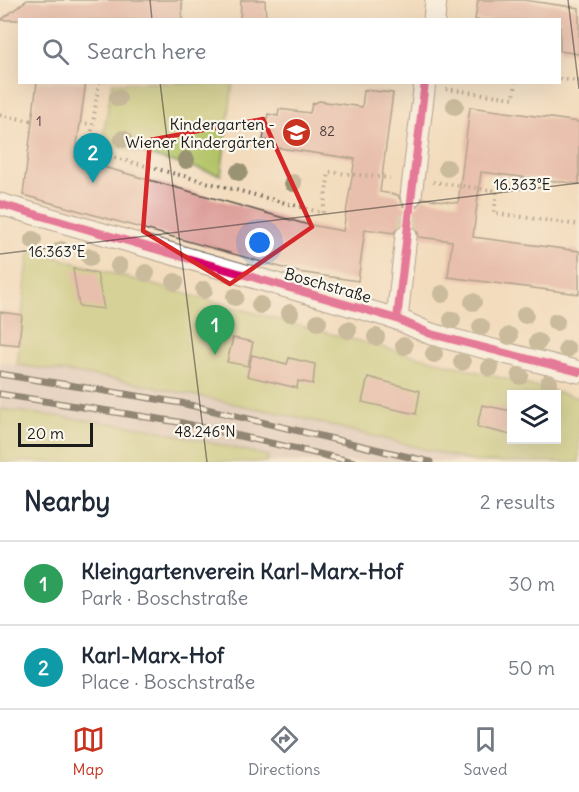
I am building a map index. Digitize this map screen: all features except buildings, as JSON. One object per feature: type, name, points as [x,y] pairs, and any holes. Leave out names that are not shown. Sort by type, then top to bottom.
[{"type":"street","points":[[434,18],[436,0]]},
{"type":"street","points":[[411,196],[425,84]]},
{"type":"street","name":"Boschstraße","points":[[0,204],[397,319],[431,334],[579,372]]},
{"type":"street","points":[[397,319],[406,236]]},
{"type":"path","points":[[561,79],[579,81]]},
{"type":"path","points":[[99,84],[89,151],[323,213],[329,172],[390,178]]},
{"type":"path","points":[[425,84],[514,98],[516,84]]},
{"type":"path","points":[[0,115],[32,121]]},
{"type":"path","points":[[80,123],[92,124]]},
{"type":"path","points":[[435,183],[497,191],[494,213],[579,225]]},
{"type":"highlighted area","points":[[263,119],[312,227],[230,284],[143,231],[150,140]]},
{"type":"shaded area","points":[[0,362],[121,380],[297,417],[475,462],[266,462],[267,456],[147,428],[0,409]]},
{"type":"green space","points":[[112,84],[233,84],[221,175],[102,143]]},
{"type":"green space","points":[[29,250],[312,329],[548,390],[507,390],[507,444],[561,444],[561,393],[579,398],[579,462],[475,462],[297,417],[121,380],[17,365]]},
{"type":"green space","points":[[0,409],[147,428],[268,456],[266,462],[0,462]]},
{"type":"tunnel","points":[[406,236],[411,196]]},
{"type":"railway","points":[[0,374],[181,403],[430,462]]},
{"type":"railway","points":[[0,394],[178,422],[354,462]]},
{"type":"cycle path","points":[[397,319],[425,84]]},
{"type":"cycle path","points":[[0,204],[397,319],[431,334],[579,372]]},
{"type":"place","name":"Kindergarten - Wiener Kindergärten","points":[[296,133]]},
{"type":"place","name":"Karl-Marx-Hof","points":[[93,183]]},
{"type":"place","name":"Kleingartenverein Karl-Marx-Hof","points":[[215,355]]}]
